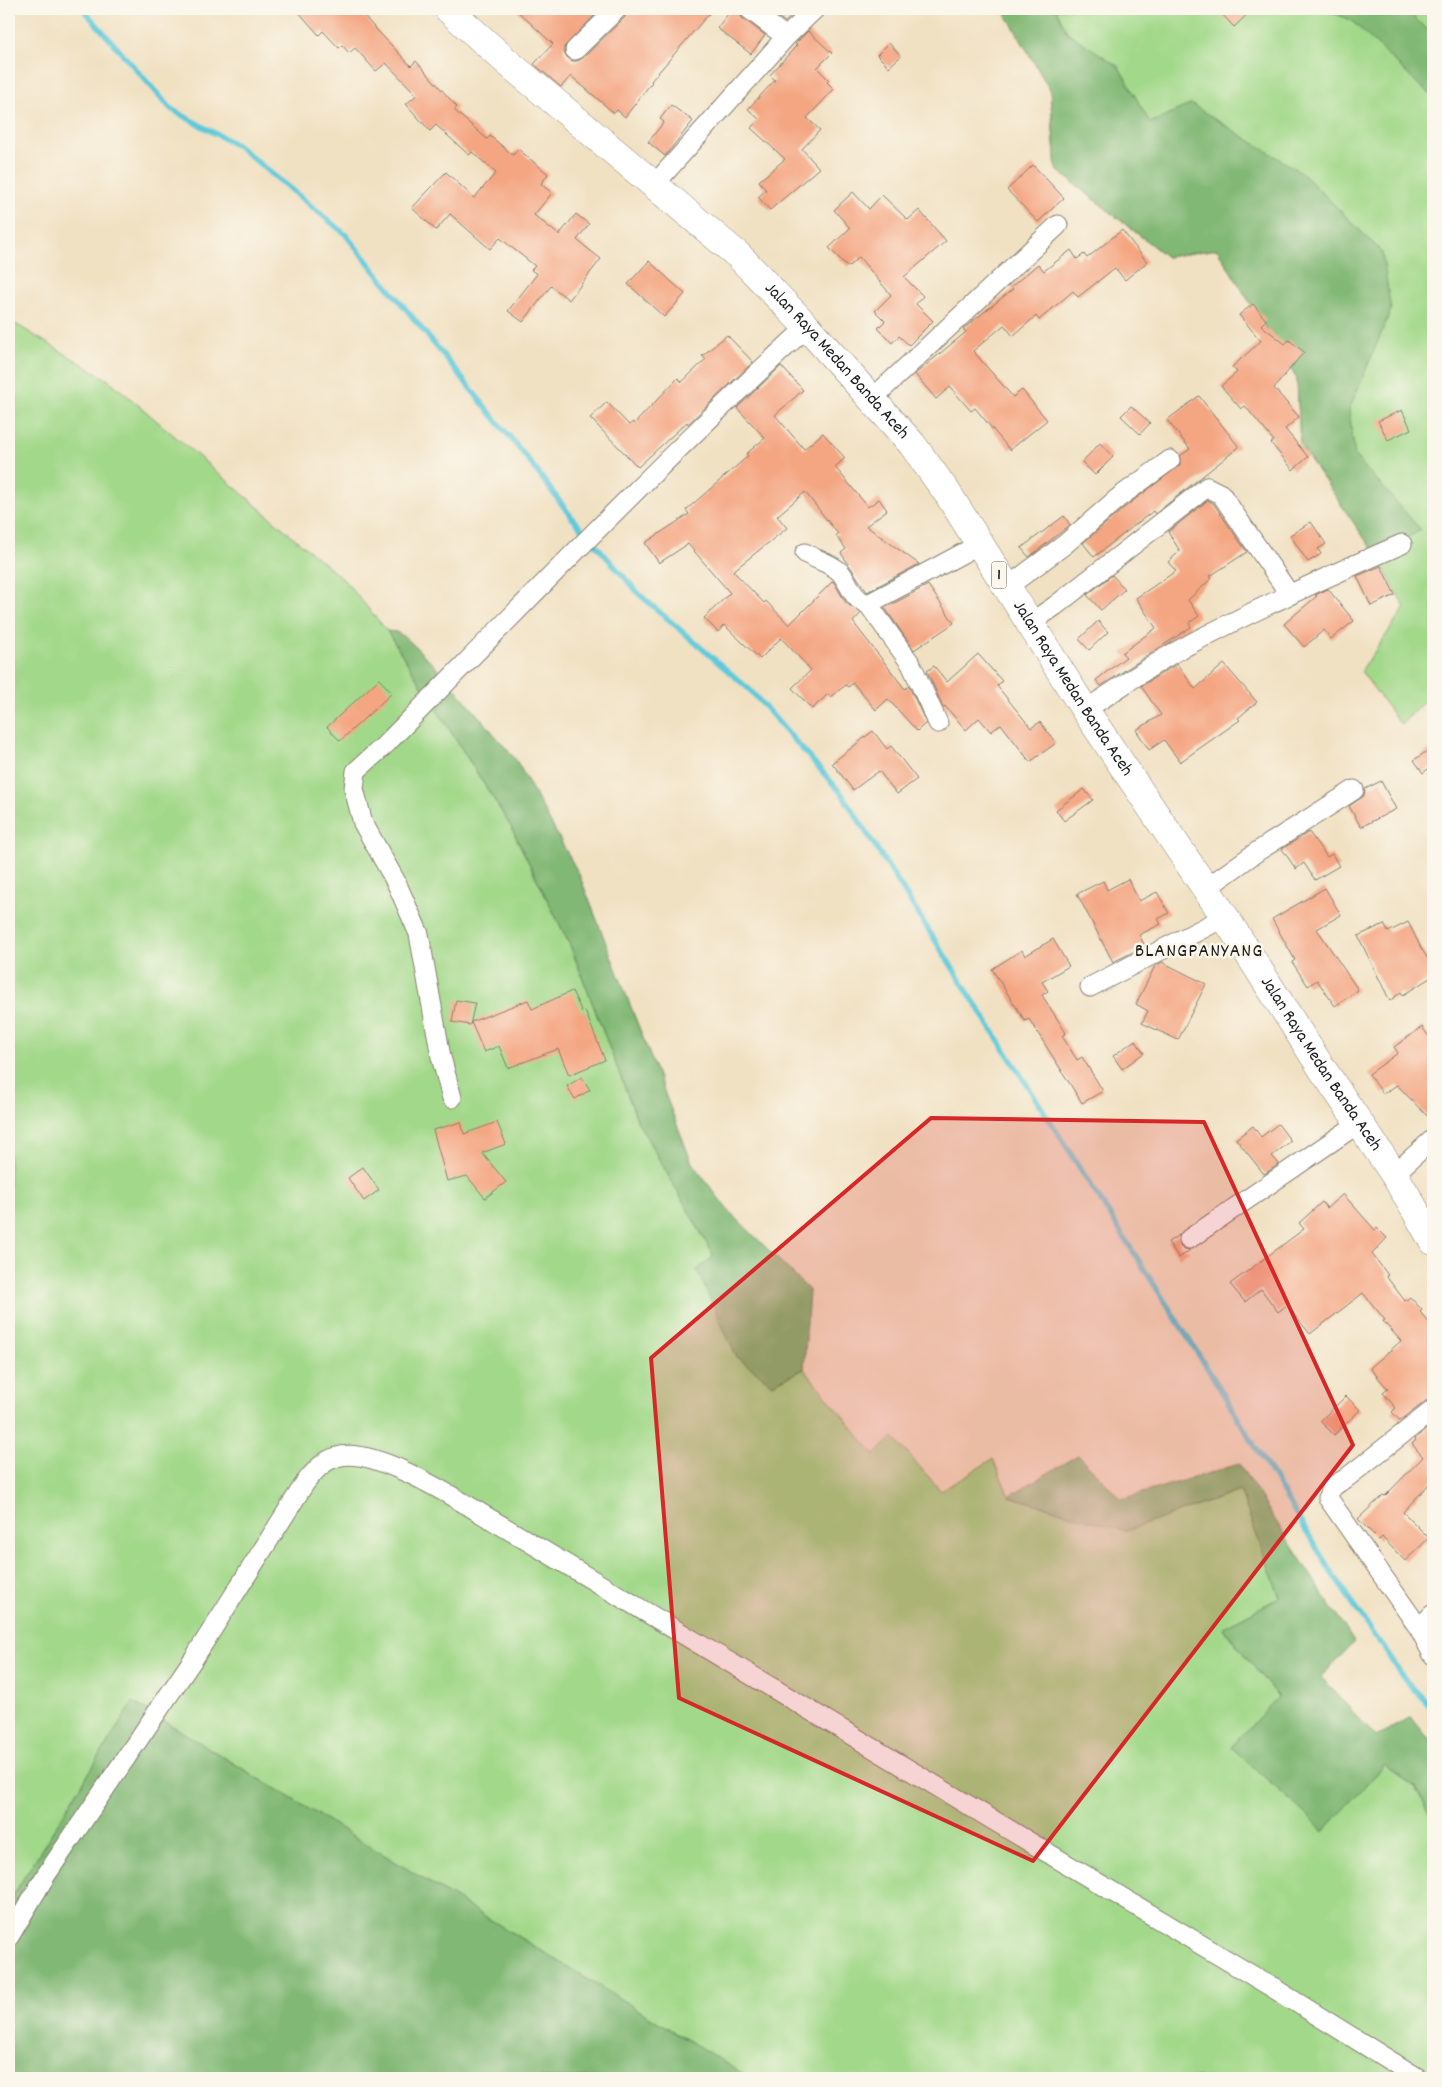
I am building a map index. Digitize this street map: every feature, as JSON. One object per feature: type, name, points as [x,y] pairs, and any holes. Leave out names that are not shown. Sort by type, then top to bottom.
[{"type":"highway","name":"Jalan Raya Medan Banda Aceh","points":[[448,9],[506,61],[739,256],[807,327],[912,444],[948,494],[1085,710],[1394,1174],[1433,1241]]},
{"type":"street","points":[[575,50],[617,9]]},
{"type":"street","points":[[749,9],[786,37]]},
{"type":"street","points":[[654,185],[786,37],[815,9]]},
{"type":"street","points":[[872,399],[1058,225]]},
{"type":"street","points":[[452,1098],[441,1057],[419,934],[396,882],[363,823],[353,779],[359,766],[384,745],[615,511],[745,384],[807,327]]},
{"type":"street","points":[[1007,587],[1064,545],[1118,498],[1170,460]]},
{"type":"street","points":[[1030,623],[1055,606],[1208,487],[1221,494],[1290,595]]},
{"type":"street","points":[[868,604],[980,544]]},
{"type":"street","points":[[1085,710],[1173,654],[1290,595],[1402,544]]},
{"type":"street","points":[[805,553],[831,565],[840,573],[858,600],[868,604],[911,664],[938,723]]},
{"type":"street","points":[[1205,889],[1258,851],[1354,790]]},
{"type":"street","points":[[1090,987],[1224,917]]},
{"type":"street","points":[[1189,1239],[1359,1123]]},
{"type":"street","points":[[1394,1174],[1433,1139]]},
{"type":"street","points":[[1433,1410],[1334,1485],[1329,1492],[1328,1498],[1419,1628],[1433,1655]]},
{"type":"street","points":[[9,1936],[46,1875],[194,1658],[305,1483],[318,1466],[337,1456],[352,1455],[378,1460],[397,1467],[504,1527],[1270,1986],[1418,2078]]},
{"type":"street","points":[[1419,1628],[1433,1614]]},
{"type":"highlighted area","points":[[931,1118],[1204,1122],[1353,1445],[1033,1861],[679,1698],[651,1358]]},
{"type":"green space","points":[[1003,9],[1433,9],[1433,692],[1401,725],[1361,671],[1405,608],[1376,555],[1300,445],[1297,379],[1217,249],[1167,257],[1056,169],[1050,90]]},
{"type":"green space","points":[[1003,9],[1056,9],[1067,32],[1119,67],[1150,123],[1191,104],[1302,173],[1382,252],[1391,310],[1349,410],[1355,456],[1421,530],[1376,555],[1300,445],[1297,379],[1217,249],[1167,257],[1056,169],[1050,90]]},
{"type":"green space","points":[[1322,9],[1404,9],[1433,34],[1433,95],[1420,86],[1351,20]]},
{"type":"green space","points":[[9,320],[110,381],[346,582],[387,631],[510,825],[570,945],[638,1122],[714,1256],[772,1384],[804,1369],[875,1455],[893,1437],[941,1491],[993,1459],[1009,1496],[1126,1531],[1240,1491],[1280,1597],[1223,1628],[1278,1697],[1385,1765],[1414,1786],[1433,1818],[1433,2078],[750,2078],[133,1702],[9,1902]]},
{"type":"green space","points":[[387,631],[396,632],[405,637],[420,651],[449,681],[516,760],[579,874],[692,1163],[727,1209],[809,1290],[804,1369],[772,1384],[736,1356],[697,1270],[714,1256],[638,1122],[570,945],[510,825]]},
{"type":"green space","points":[[1078,1455],[1122,1499],[1239,1464],[1354,1642],[1321,1677],[1376,1737],[1411,1717],[1433,1744],[1433,1818],[1414,1786],[1385,1765],[1324,1831],[1231,1747],[1278,1697],[1223,1628],[1280,1597],[1240,1491],[1126,1531],[1009,1496]]},
{"type":"green space","points":[[133,1702],[750,2078],[9,2078],[9,1902]]},
{"type":"building","points":[[296,9],[357,9],[411,66],[416,61],[457,107],[454,110],[487,139],[490,136],[513,155],[518,149],[548,174],[541,184],[552,193],[534,215],[559,235],[576,214],[589,224],[577,240],[601,259],[569,300],[551,286],[523,322],[508,311],[537,274],[531,270],[535,266],[500,238],[490,249],[450,214],[436,230],[412,208],[446,172],[474,198],[496,173],[472,152],[469,155],[436,125],[430,131],[406,104],[417,95],[386,63],[376,71],[355,48],[349,53],[342,45],[339,48],[323,31],[319,35]]},
{"type":"building","points":[[515,9],[601,9],[564,47],[567,57],[572,61],[577,61],[583,58],[625,17],[628,9],[713,9],[651,81],[625,117],[617,110],[614,113],[571,76],[561,87],[534,64],[553,44]]},
{"type":"building","points":[[732,9],[738,9],[742,18],[765,35],[751,54],[717,28]]},
{"type":"building","points":[[767,9],[799,9],[785,22]]},
{"type":"building","points":[[1217,9],[1253,9],[1234,27]]},
{"type":"building","points":[[808,31],[832,53],[817,68],[829,80],[827,82],[834,89],[807,118],[820,130],[802,149],[819,168],[770,210],[758,197],[766,190],[759,181],[785,159],[751,128],[759,119],[748,109],[775,80],[770,75]]},
{"type":"building","points":[[889,43],[901,56],[889,67],[877,55]]},
{"type":"building","points":[[671,105],[693,121],[665,156],[648,142],[664,122],[660,119]]},
{"type":"building","points":[[1033,165],[1064,198],[1038,222],[1007,190]]},
{"type":"building","points":[[853,192],[869,209],[882,195],[908,220],[919,210],[946,241],[904,277],[923,296],[916,304],[933,321],[909,345],[899,336],[892,343],[878,328],[885,321],[875,311],[891,295],[859,257],[848,267],[829,248],[850,228],[834,210]]},
{"type":"building","points":[[1122,230],[1147,262],[1125,280],[1115,268],[1078,297],[1073,291],[1039,320],[1036,316],[1013,336],[1004,325],[973,351],[1013,397],[1022,390],[1047,420],[1010,450],[975,408],[971,411],[950,387],[936,399],[915,374],[966,332],[963,329],[1013,289],[1011,287],[1038,264],[1044,271],[1071,250],[1077,259],[1084,254],[1087,258]]},
{"type":"building","points":[[649,261],[685,294],[664,317],[628,284]]},
{"type":"building","points":[[1253,304],[1266,320],[1261,325],[1285,344],[1289,340],[1304,352],[1274,388],[1299,417],[1285,429],[1308,457],[1293,470],[1271,443],[1274,441],[1245,406],[1241,409],[1221,386],[1237,372],[1232,367],[1261,341],[1239,315]]},
{"type":"building","points":[[727,335],[753,362],[688,424],[687,422],[638,467],[590,418],[607,402],[629,425],[633,422],[634,424],[678,378],[682,382],[706,359],[702,356]]},
{"type":"building","points":[[781,366],[803,390],[775,415],[804,449],[823,433],[845,458],[835,467],[868,507],[879,499],[887,510],[866,526],[919,564],[867,592],[841,553],[846,549],[836,536],[838,534],[805,492],[777,516],[787,528],[733,571],[764,603],[766,601],[789,625],[833,581],[846,603],[861,613],[853,622],[905,689],[909,686],[926,723],[917,731],[888,699],[876,710],[853,683],[848,687],[846,685],[830,697],[828,694],[812,709],[792,688],[811,670],[781,638],[760,659],[724,625],[718,632],[704,618],[730,593],[688,544],[659,563],[645,543],[689,514],[686,510],[748,456],[746,454],[765,438],[737,408]]},
{"type":"building","points":[[1199,396],[1239,447],[1155,514],[1153,511],[1094,557],[1083,543],[1125,507],[1180,465],[1180,456],[1190,449],[1167,420]]},
{"type":"building","points":[[1131,406],[1150,423],[1140,434],[1121,416]]},
{"type":"building","points":[[1402,410],[1411,429],[1388,440],[1378,421]]},
{"type":"building","points":[[1100,443],[1113,457],[1095,475],[1082,462]]},
{"type":"building","points":[[1208,500],[1213,503],[1247,552],[1210,576],[1212,578],[1188,600],[1199,616],[1189,623],[1191,627],[1101,686],[1096,680],[1126,657],[1122,653],[1156,628],[1136,598],[1176,571],[1168,562],[1180,551],[1168,532]]},
{"type":"building","points":[[1064,516],[1070,525],[1029,557],[1021,548]]},
{"type":"building","points":[[1311,522],[1326,544],[1318,549],[1321,554],[1308,562],[1290,535]]},
{"type":"building","points":[[1381,566],[1395,595],[1371,606],[1357,576]]},
{"type":"building","points":[[1112,575],[1125,589],[1101,610],[1087,595]]},
{"type":"building","points":[[928,585],[954,623],[914,650],[885,608]]},
{"type":"building","points":[[1328,589],[1354,621],[1331,639],[1324,630],[1304,647],[1284,624],[1317,596],[1315,595]]},
{"type":"building","points":[[1098,621],[1108,632],[1089,650],[1079,639]]},
{"type":"building","points":[[978,654],[1002,681],[997,686],[1031,728],[1040,722],[1056,743],[1030,762],[1001,724],[991,732],[979,718],[966,730],[945,706],[943,707],[927,671],[934,666],[947,682]]},
{"type":"building","points":[[1177,664],[1195,689],[1224,664],[1257,702],[1238,718],[1240,720],[1180,762],[1164,740],[1149,750],[1136,730],[1161,715],[1141,686]]},
{"type":"building","points":[[379,679],[392,693],[340,741],[327,727]]},
{"type":"building","points":[[873,731],[887,749],[891,746],[917,779],[897,794],[879,771],[853,790],[832,763]]},
{"type":"building","points":[[1433,747],[1433,765],[1423,773],[1414,760]]},
{"type":"building","points":[[1381,781],[1396,809],[1361,827],[1349,806],[1364,796],[1365,789]]},
{"type":"building","points":[[1084,789],[1093,800],[1064,821],[1056,810]]},
{"type":"building","points":[[1309,832],[1327,857],[1332,854],[1339,866],[1315,880],[1304,863],[1296,869],[1282,849]]},
{"type":"building","points":[[1128,879],[1139,901],[1157,892],[1169,913],[1158,919],[1161,924],[1139,935],[1145,946],[1113,962],[1077,894],[1103,881],[1107,890]]},
{"type":"building","points":[[1325,888],[1341,915],[1317,929],[1358,990],[1335,1006],[1317,980],[1308,986],[1292,962],[1295,960],[1272,919]]},
{"type":"building","points":[[1408,922],[1433,967],[1433,976],[1403,995],[1401,992],[1390,1001],[1358,936],[1384,924],[1388,932]]},
{"type":"building","points":[[1053,939],[1069,966],[1042,982],[1048,991],[1042,995],[1066,1033],[1062,1036],[1077,1060],[1082,1057],[1103,1091],[1082,1103],[1029,1019],[1025,1021],[992,969],[1022,950],[1025,956]]},
{"type":"building","points":[[1162,962],[1206,984],[1178,1040],[1142,1023],[1148,1011],[1136,1004],[1155,966]]},
{"type":"building","points":[[572,991],[582,1012],[585,1011],[605,1060],[569,1075],[558,1049],[508,1068],[499,1046],[484,1052],[471,1022],[528,1000],[532,1009]]},
{"type":"building","points":[[456,1000],[475,1003],[470,1025],[452,1022]]},
{"type":"building","points":[[1422,1027],[1433,1042],[1433,1122],[1397,1085],[1383,1094],[1369,1074],[1398,1053],[1394,1047]]},
{"type":"building","points":[[1135,1040],[1144,1053],[1122,1069],[1113,1056]]},
{"type":"building","points":[[582,1077],[590,1090],[575,1099],[567,1086]]},
{"type":"building","points":[[461,1122],[464,1134],[497,1122],[506,1144],[482,1153],[506,1182],[485,1198],[467,1176],[447,1181],[433,1130]]},
{"type":"building","points":[[1278,1124],[1291,1141],[1272,1156],[1279,1164],[1264,1174],[1236,1139],[1253,1126],[1261,1137]]},
{"type":"building","points":[[363,1167],[379,1190],[364,1201],[348,1178]]},
{"type":"building","points":[[1343,1194],[1375,1230],[1377,1228],[1387,1238],[1372,1254],[1405,1301],[1410,1297],[1422,1310],[1420,1312],[1433,1327],[1433,1399],[1426,1401],[1400,1421],[1392,1412],[1396,1408],[1383,1393],[1388,1389],[1370,1368],[1401,1341],[1383,1321],[1385,1320],[1363,1293],[1310,1334],[1287,1305],[1278,1312],[1261,1289],[1245,1302],[1230,1284],[1304,1229],[1299,1223],[1322,1202],[1327,1208]]},
{"type":"building","points":[[1179,1235],[1180,1246],[1190,1250],[1179,1258],[1168,1242]]},
{"type":"building","points":[[1346,1396],[1360,1410],[1334,1435],[1320,1421]]},
{"type":"building","points":[[1433,1424],[1433,1480],[1403,1512],[1429,1538],[1405,1561],[1382,1537],[1379,1540],[1358,1519],[1383,1495],[1385,1496],[1423,1457],[1412,1444],[1415,1439]]},
{"type":"waterway","points":[[83,9],[171,109],[238,146],[345,234],[526,457],[573,519],[640,595],[750,690],[842,794],[1216,1382],[1333,1575],[1407,1682],[1433,1709]]},
{"type":"district","name":"BLANGPANYANG","points":[[1199,952]]}]
